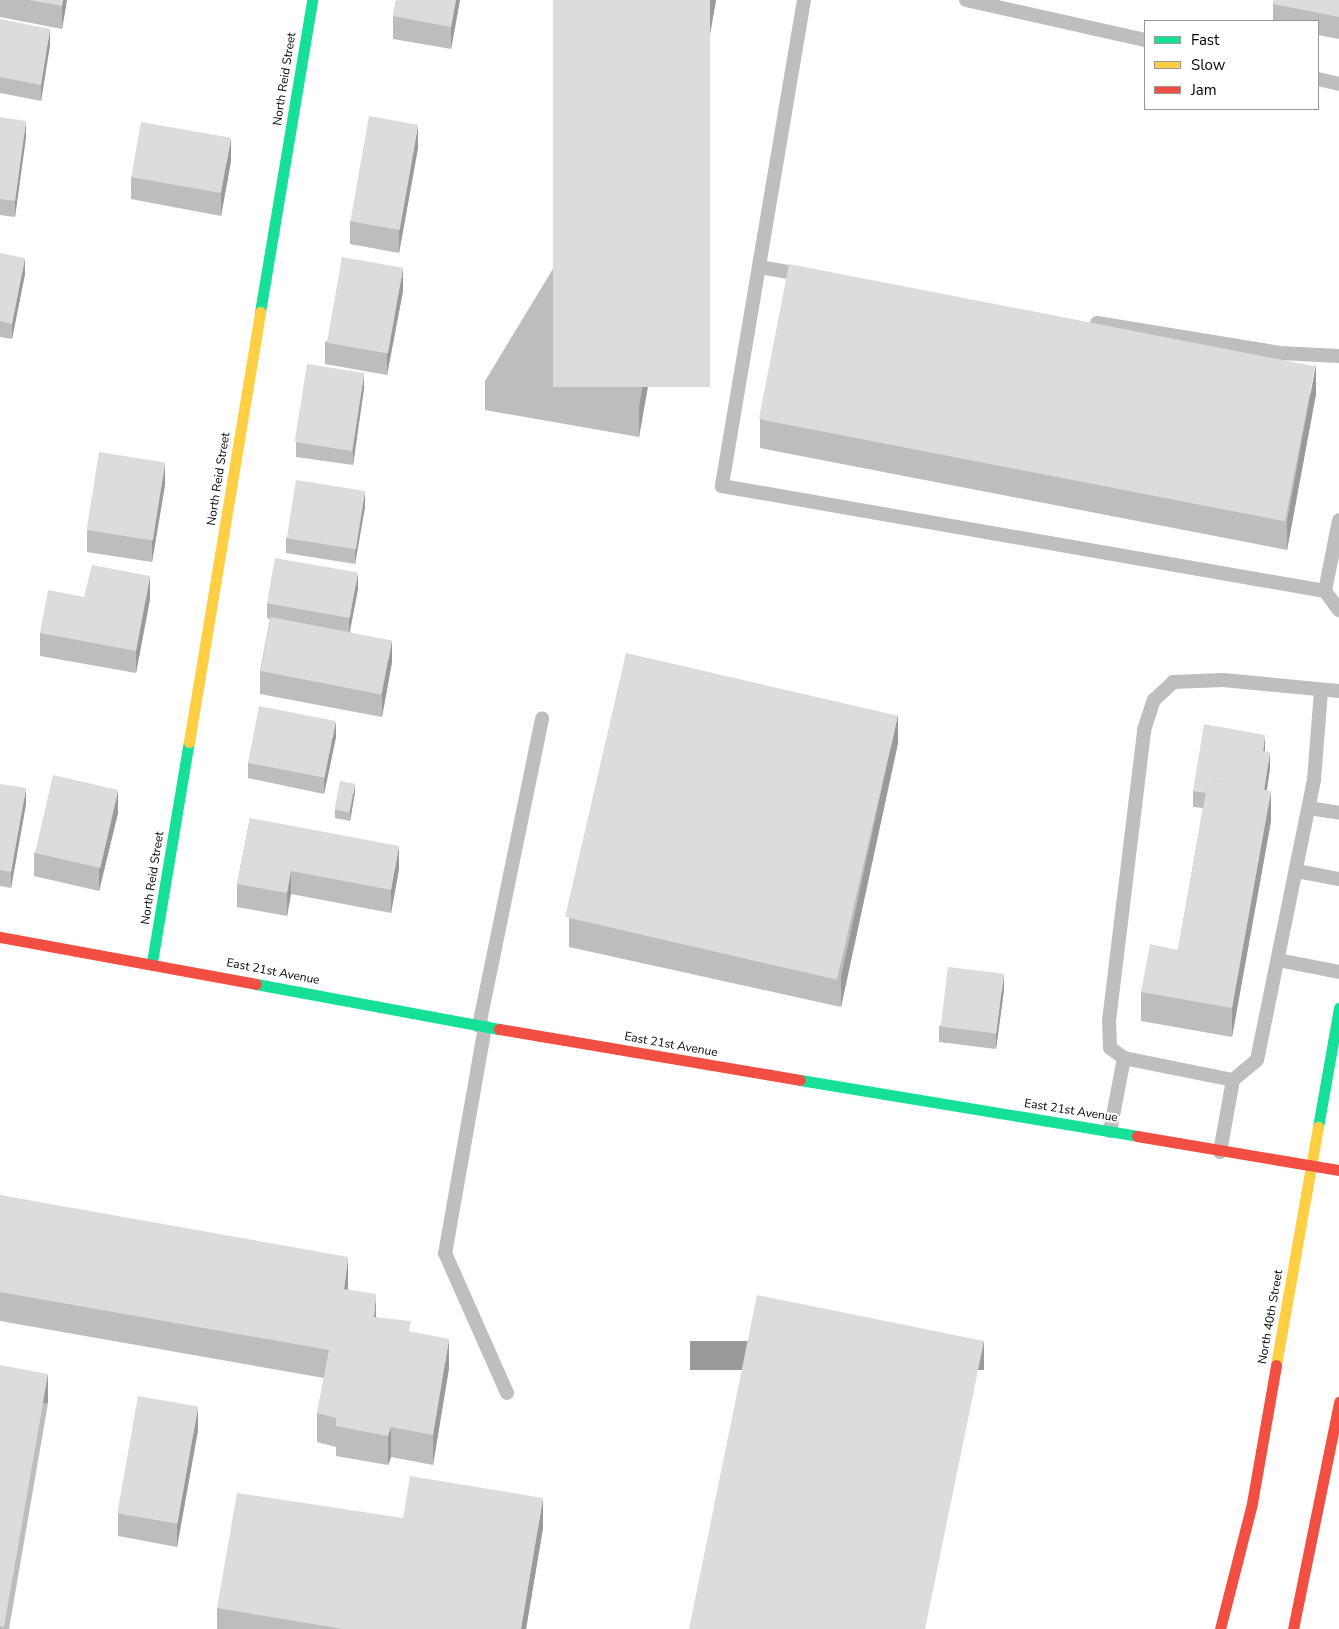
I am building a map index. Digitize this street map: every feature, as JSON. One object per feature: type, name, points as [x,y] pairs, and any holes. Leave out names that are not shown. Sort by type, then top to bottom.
[{"type":"street","name":"North Reid Street","points":[[152,962],[312,0]]},
{"type":"street","name":"East 21st Avenue","points":[[0,937],[152,962],[482,1027],[1110,1131],[1312,1168],[1339,1170]]},
{"type":"street","name":"North 40th Street","points":[[1220,1629],[1252,1503],[1339,1008]]},
{"type":"street","points":[[1293,1629],[1339,1402]]},
{"type":"lane","points":[[804,0],[722,486],[1325,591],[1339,610]]},
{"type":"lane","points":[[966,0],[1144,40]]},
{"type":"lane","points":[[1319,79],[1339,84]]},
{"type":"lane","points":[[760,267],[819,277]]},
{"type":"lane","points":[[1084,321],[1280,353],[1339,356]]},
{"type":"lane","points":[[1325,591],[1339,520]]},
{"type":"lane","points":[[1233,1080],[1124,1058],[1110,1048],[1109,1021],[1144,730],[1154,700],[1173,682],[1222,680],[1321,692],[1339,691]]},
{"type":"lane","points":[[1220,1152],[1233,1080],[1257,1060],[1309,808],[1321,692]]},
{"type":"lane","points":[[507,1393],[445,1253],[482,1027],[542,718]]},
{"type":"lane","points":[[1309,808],[1339,813]]},
{"type":"lane","points":[[1297,871],[1339,879]]},
{"type":"lane","points":[[1278,960],[1339,972]]},
{"type":"lane","points":[[1110,1131],[1124,1058]]},
{"type":"building","points":[[29,0],[63,0],[62,6]]},
{"type":"building","points":[[396,0],[456,0],[451,27],[393,16]]},
{"type":"building","points":[[553,0],[710,0],[710,387],[553,387]]},
{"type":"building","points":[[1273,0],[1339,0],[1339,17],[1273,4]]},
{"type":"building","points":[[0,19],[50,29],[41,85],[0,77]]},
{"type":"building","points":[[369,116],[418,125],[400,230],[350,221]]},
{"type":"building","points":[[0,117],[26,121],[15,201],[0,199]]},
{"type":"building","points":[[141,122],[231,138],[221,193],[131,177]]},
{"type":"building","points":[[0,253],[25,258],[12,324],[0,321]]},
{"type":"building","points":[[342,257],[403,268],[388,353],[327,343]]},
{"type":"building","points":[[789,264],[1315,366],[1285,521],[759,419]]},
{"type":"building","points":[[307,364],[364,373],[352,451],[295,442]]},
{"type":"building","points":[[99,452],[165,462],[153,541],[87,530]]},
{"type":"building","points":[[296,480],[365,491],[356,549],[287,538]]},
{"type":"building","points":[[275,558],[358,573],[350,618],[267,603]]},
{"type":"building","points":[[92,565],[150,576],[136,651],[40,633],[48,590],[84,597]]},
{"type":"building","points":[[271,617],[392,640],[381,694],[261,671]]},
{"type":"building","points":[[626,653],[898,716],[837,980],[565,917]]},
{"type":"building","points":[[259,706],[336,721],[324,778],[248,763]]},
{"type":"building","points":[[1204,724],[1265,735],[1263,751],[1270,752],[1264,790],[1208,780],[1206,793],[1193,791]]},
{"type":"building","points":[[53,775],[118,790],[100,868],[35,853]]},
{"type":"building","points":[[1208,780],[1271,791],[1232,1008],[1141,992],[1150,944],[1178,950]]},
{"type":"building","points":[[340,781],[355,784],[349,812],[334,809]]},
{"type":"building","points":[[0,784],[26,788],[11,872],[0,870]]},
{"type":"building","points":[[250,818],[399,846],[391,890],[291,871],[287,893],[237,884]]},
{"type":"building","points":[[948,967],[1004,974],[996,1033],[941,1027]]},
{"type":"building","points":[[0,1195],[348,1257],[344,1289],[376,1294],[374,1317],[411,1321],[409,1331],[449,1339],[433,1435],[391,1427],[388,1436],[336,1426],[336,1418],[317,1413],[329,1350],[0,1292]]},
{"type":"building","points":[[757,1295],[984,1341],[925,1629],[689,1629]]},
{"type":"building","points":[[0,1365],[48,1374],[4,1627],[0,1626]]},
{"type":"building","points":[[138,1396],[198,1407],[177,1524],[117,1513]]},
{"type":"building","points":[[410,1476],[543,1498],[521,1629],[343,1629],[217,1608],[237,1493],[403,1518]]},
{"type":"traffic: fast","points":[[260,312],[312,0]]},
{"type":"traffic: fast","points":[[152,962],[189,742]]},
{"type":"traffic: fast","points":[[256,984],[499,1029]]},
{"type":"traffic: fast","points":[[1318,1127],[1339,1008]]},
{"type":"traffic: fast","points":[[800,1080],[1137,1136]]},
{"type":"traffic: slow","points":[[189,742],[260,312]]},
{"type":"traffic: slow","points":[[1276,1365],[1318,1127]]},
{"type":"traffic: jam","points":[[0,937],[256,984]]},
{"type":"traffic: jam","points":[[499,1029],[800,1080]]},
{"type":"traffic: jam","points":[[1137,1136],[1339,1170]]},
{"type":"traffic: jam","points":[[1220,1629],[1252,1503],[1276,1365]]},
{"type":"traffic: jam","points":[[1293,1629],[1339,1402]]}]
